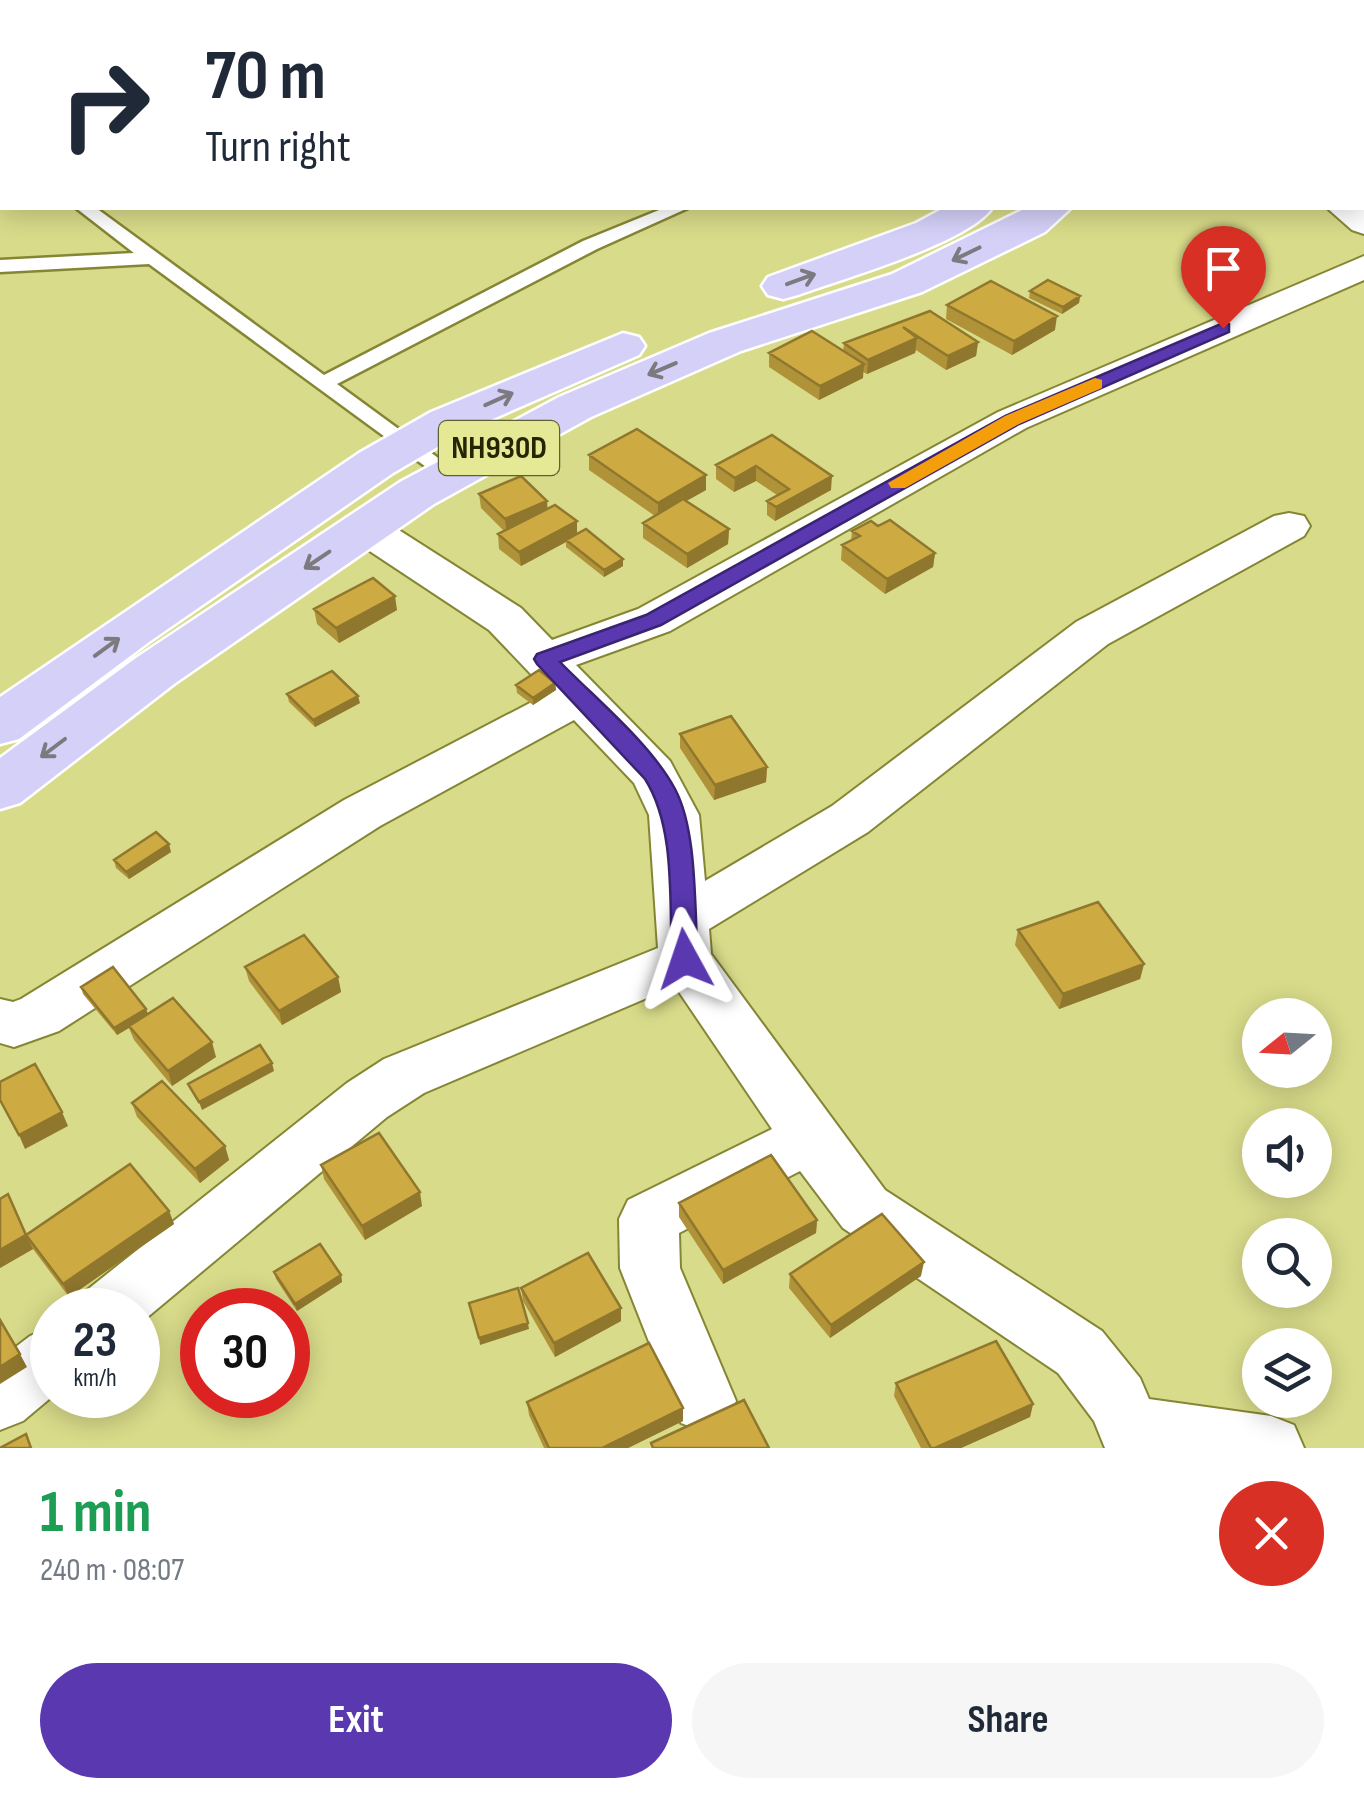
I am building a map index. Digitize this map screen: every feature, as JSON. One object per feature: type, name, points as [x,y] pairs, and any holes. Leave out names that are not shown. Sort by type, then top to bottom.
[{"type":"highway","name":"NH930D","points":[[0,725],[131,630],[408,444],[447,422],[582,362],[930,232],[968,210]]},
{"type":"highway","name":"NH930D","points":[[0,788],[155,671],[448,476],[575,407],[725,342],[907,282],[1030,223],[1048,210]]},
{"type":"street","points":[[0,1021],[14,1025],[40,1015],[362,813],[654,620],[1012,420],[1364,267]]},
{"type":"street","points":[[137,1288],[367,1100],[404,1076],[683,940],[850,819],[1092,633],[1288,526]]},
{"type":"street","points":[[365,528],[487,604],[653,773],[666,793],[677,839],[683,940],[809,1138],[864,1209],[1080,1352],[1100,1374],[1134,1438],[1271,1448]]},
{"type":"street","points":[[704,1401],[650,1268],[649,1219],[809,1138]]},
{"type":"street","points":[[0,1400],[30,1375]]},
{"type":"lane","points":[[97,210],[154,258],[448,476]]},
{"type":"lane","points":[[324,383],[590,246],[674,210]]},
{"type":"lane","points":[[0,266],[154,258]]},
{"type":"building","points":[[1048,280],[1080,296],[1063,307],[1030,291]]},
{"type":"building","points":[[991,281],[1057,316],[1014,341],[947,305]]},
{"type":"building","points":[[930,311],[978,342],[948,356],[903,327],[917,338],[868,360],[844,343]]},
{"type":"building","points":[[812,331],[864,364],[820,386],[769,353]]},
{"type":"building","points":[[637,429],[706,475],[658,503],[589,455]]},
{"type":"building","points":[[772,435],[832,476],[776,507],[767,501],[789,489],[756,466],[735,478],[716,465]]},
{"type":"building","points":[[521,476],[547,501],[505,519],[479,494]]},
{"type":"building","points":[[683,499],[729,529],[687,554],[643,523]]},
{"type":"building","points":[[555,505],[577,521],[519,552],[498,534]]},
{"type":"building","points":[[890,520],[935,553],[887,579],[842,545],[860,536],[852,531],[871,521],[878,526]]},
{"type":"building","points":[[586,529],[623,559],[604,570],[566,540]]},
{"type":"building","points":[[373,578],[395,596],[336,628],[314,609]]},
{"type":"building","points":[[539,670],[555,683],[533,698],[516,685]]},
{"type":"building","points":[[332,671],[358,696],[313,720],[287,694]]},
{"type":"building","points":[[731,716],[767,767],[715,785],[680,734]]},
{"type":"building","points":[[156,832],[169,844],[126,872],[114,860]]},
{"type":"building","points":[[1098,902],[1144,964],[1063,994],[1018,930]]},
{"type":"building","points":[[304,935],[338,977],[279,1011],[245,967]]},
{"type":"building","points":[[113,967],[146,1009],[114,1028],[81,987]]},
{"type":"building","points":[[173,998],[212,1042],[168,1071],[129,1026]]},
{"type":"building","points":[[260,1045],[272,1063],[199,1102],[188,1084]]},
{"type":"building","points":[[35,1064],[62,1112],[19,1135],[0,1100],[0,1082]]},
{"type":"building","points":[[162,1081],[225,1146],[195,1169],[132,1103]]},
{"type":"building","points":[[379,1133],[420,1192],[362,1226],[321,1165]]},
{"type":"building","points":[[771,1155],[817,1220],[723,1270],[679,1203]]},
{"type":"building","points":[[130,1164],[169,1211],[63,1284],[26,1235]]},
{"type":"building","points":[[8,1194],[26,1235],[0,1250],[0,1199]]},
{"type":"building","points":[[882,1214],[924,1262],[831,1325],[790,1274]]},
{"type":"building","points":[[320,1244],[341,1275],[310,1295],[310,1288],[284,1288],[274,1272]]},
{"type":"building","points":[[588,1253],[621,1308],[554,1343],[521,1288]]},
{"type":"building","points":[[518,1288],[528,1323],[479,1338],[469,1303]]},
{"type":"building","points":[[0,1320],[20,1354],[0,1367]]},
{"type":"building","points":[[996,1341],[1033,1404],[931,1448],[896,1383]]},
{"type":"building","points":[[649,1343],[683,1408],[602,1448],[549,1448],[527,1402]]},
{"type":"building","points":[[744,1400],[769,1448],[653,1448],[651,1443]]},
{"type":"building","points":[[26,1434],[31,1448],[0,1448]]},
{"type":"slow traffic","points":[[898,483],[1012,420],[1095,384]]},
{"type":"route","points":[[685,959],[677,839],[666,793],[653,773],[545,659],[654,620],[1012,420],[1223,328]]}]
